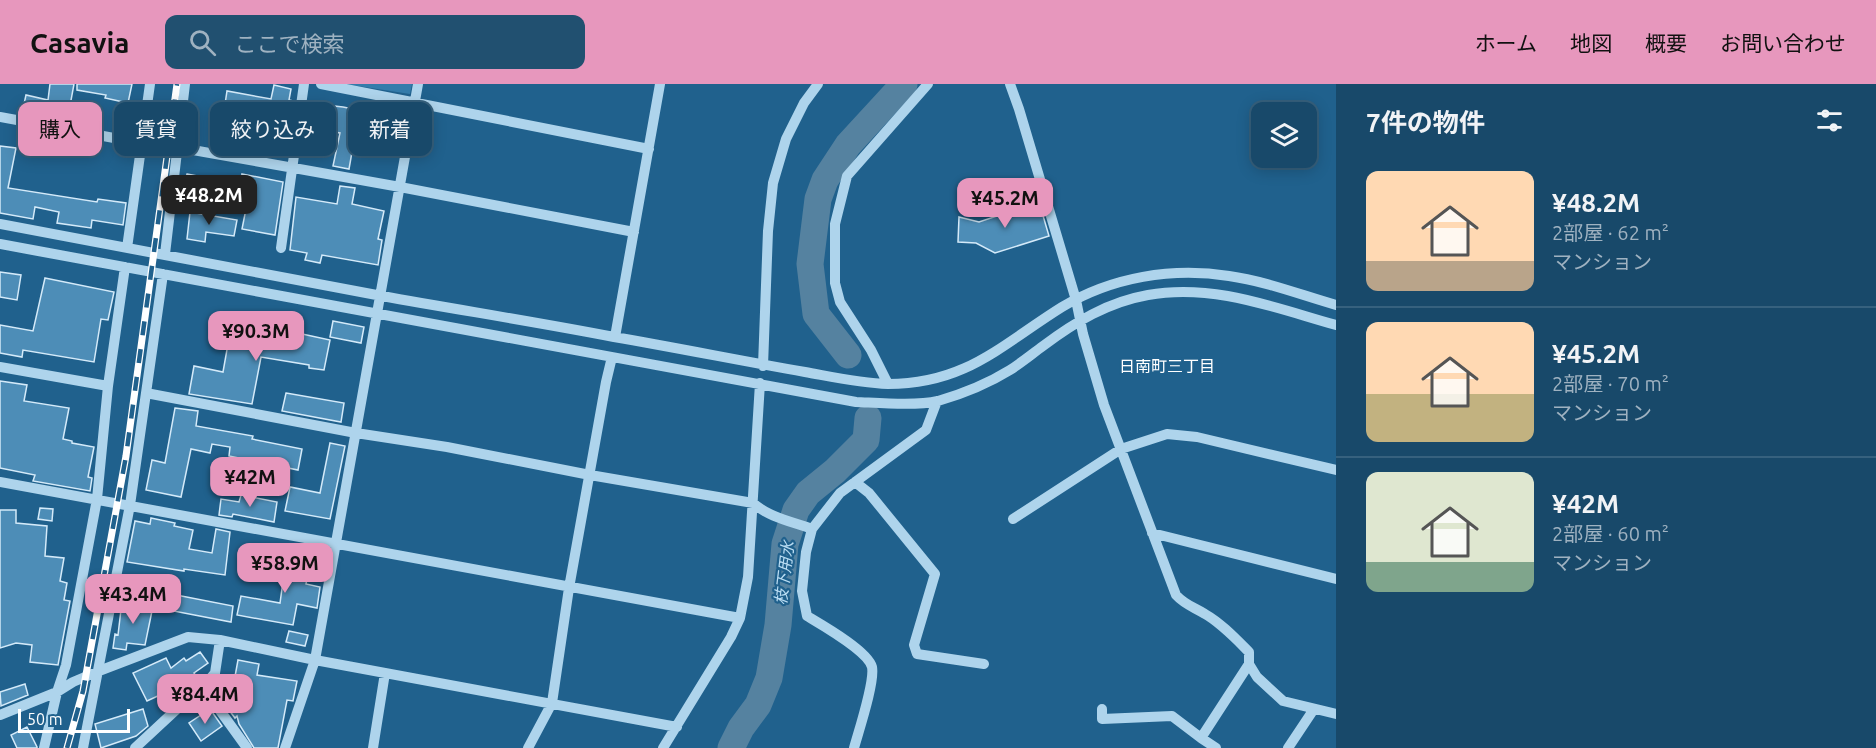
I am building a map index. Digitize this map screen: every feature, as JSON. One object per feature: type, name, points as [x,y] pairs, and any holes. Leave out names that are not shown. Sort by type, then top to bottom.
[{"type":"street","points":[[147,102],[150,84]]},
{"type":"street","points":[[182,102],[184,84]]},
{"type":"street","points":[[281,248],[304,84]]},
{"type":"street","points":[[321,84],[415,102],[418,84]]},
{"type":"street","points":[[615,337],[660,84]]},
{"type":"street","points":[[763,366],[770,207],[774,183],[786,139],[804,103],[818,84]]},
{"type":"street","points":[[888,384],[871,350],[840,302],[835,283],[835,224],[847,176],[928,84]]},
{"type":"street","points":[[1010,84],[1076,300],[1079,320],[1104,405],[1176,595],[1184,603],[1206,614],[1249,652],[1249,664],[1257,677],[1282,701],[1336,714]]},
{"type":"street","points":[[432,105],[649,149]]},
{"type":"street","points":[[0,117],[114,137]]},
{"type":"street","points":[[198,151],[634,232]]},
{"type":"street","points":[[127,248],[139,156]]},
{"type":"street","points":[[165,254],[175,156]]},
{"type":"street","points":[[285,748],[315,660],[405,156]]},
{"type":"street","points":[[0,224],[763,366],[845,380],[888,384],[945,376],[980,361],[1076,300],[1102,288],[1139,277],[1165,273],[1232,276],[1336,305]]},
{"type":"street","points":[[0,244],[856,402],[890,404],[936,401],[975,388],[1010,370],[1079,320],[1114,303],[1150,294],[1210,292],[1336,325]]},
{"type":"street","points":[[44,748],[66,665],[97,499],[108,386],[125,267]]},
{"type":"street","points":[[83,748],[130,505],[163,274]]},
{"type":"street","points":[[528,748],[552,704],[569,588],[612,357]]},
{"type":"street","points":[[0,367],[108,386]]},
{"type":"street","points":[[663,748],[731,637],[740,618],[748,577],[760,383]]},
{"type":"street","points":[[146,393],[356,433],[447,447],[590,475],[753,503],[763,513],[781,517],[807,528]]},
{"type":"street","points":[[854,748],[869,696],[872,667],[865,656],[807,616],[802,591],[807,528],[840,493],[926,430],[936,401]]},
{"type":"street","points":[[1013,519],[1121,449],[1167,434],[1183,434],[1336,470]]},
{"type":"street","points":[[0,482],[740,618]]},
{"type":"street","points":[[855,482],[869,493],[935,574],[914,645],[917,654],[984,664]]},
{"type":"street","points":[[1152,533],[1336,579]]},
{"type":"street","points":[[0,715],[57,692],[99,671],[188,637],[220,640],[315,660],[677,727]]},
{"type":"street","points":[[135,748],[192,694],[203,687],[214,673],[220,640]]},
{"type":"street","points":[[1201,738],[1249,664]]},
{"type":"street","points":[[373,748],[385,673]]},
{"type":"street","points":[[203,687],[248,748]]},
{"type":"street","points":[[1288,748],[1314,709]]},
{"type":"street","points":[[1102,710],[1102,719],[1172,716],[1216,748]]},
{"type":"shaded area","points":[[345,84],[412,84],[410,94]]},
{"type":"building","points":[[50,84],[74,84],[71,102],[24,102],[26,95],[48,100]]},
{"type":"building","points":[[77,84],[132,84],[128,102],[77,90]]},
{"type":"building","points":[[274,85],[291,89],[289,100],[294,101],[225,102],[227,91],[271,99]]},
{"type":"building","points":[[336,106],[348,108],[348,156],[351,156],[349,169],[333,166],[340,133],[336,132]]},
{"type":"building","points":[[0,146],[16,148],[8,188],[97,202],[98,199],[126,203],[123,225],[92,220],[91,228],[57,223],[59,212],[35,207],[33,219],[0,213]]},
{"type":"building","points":[[187,174],[203,177],[197,200],[181,196]]},
{"type":"building","points":[[242,174],[283,182],[275,235],[242,229],[248,199],[238,197]]},
{"type":"building","points":[[340,186],[355,188],[352,204],[384,211],[378,239],[382,240],[378,265],[322,255],[320,263],[305,260],[307,253],[290,250],[296,197],[337,204]]},
{"type":"building","points":[[1039,202],[1049,236],[995,253],[976,243],[958,242],[959,217],[979,222]]},
{"type":"building","points":[[190,212],[237,220],[234,236],[206,232],[205,242],[187,239]]},
{"type":"building","points":[[0,272],[21,275],[17,300],[0,297]]},
{"type":"building","points":[[45,278],[114,292],[108,320],[101,319],[94,362],[23,350],[22,357],[0,353],[0,325],[33,331]]},
{"type":"building","points":[[333,321],[364,327],[361,343],[330,337]]},
{"type":"building","points":[[231,327],[278,335],[279,329],[330,340],[324,370],[309,368],[309,365],[261,357],[252,404],[189,394],[194,366],[223,372]]},
{"type":"building","points":[[0,381],[27,385],[24,401],[69,408],[63,439],[94,447],[88,477],[92,478],[90,491],[33,481],[35,475],[0,468]]},
{"type":"building","points":[[286,393],[344,403],[341,422],[282,411]]},
{"type":"building","points":[[175,408],[198,411],[196,426],[253,436],[252,439],[302,449],[298,470],[229,456],[230,447],[212,444],[210,453],[191,449],[181,497],[146,490],[152,460],[165,463]]},
{"type":"building","points":[[330,443],[345,446],[330,519],[285,511],[290,487],[320,493]]},
{"type":"building","points":[[241,495],[277,502],[274,522],[233,514],[232,517],[219,515],[221,499],[239,502]]},
{"type":"building","points":[[40,508],[53,509],[52,521],[38,519]]},
{"type":"building","points":[[0,510],[16,510],[16,523],[47,526],[45,556],[64,558],[60,581],[67,583],[64,600],[70,601],[58,665],[30,662],[32,645],[16,643],[0,648]]},
{"type":"building","points":[[151,518],[193,530],[189,549],[212,553],[216,529],[230,532],[225,575],[127,562],[135,521],[150,524]]},
{"type":"building","points":[[279,554],[311,559],[306,584],[320,587],[317,608],[297,604],[293,625],[237,615],[241,596],[280,603],[284,574],[276,573]]},
{"type":"building","points":[[166,593],[233,606],[231,622],[163,609]]},
{"type":"building","points":[[122,601],[153,606],[145,645],[127,643],[126,650],[113,648],[115,634],[118,635]]},
{"type":"building","points":[[289,631],[308,635],[305,646],[286,642]]},
{"type":"building","points":[[200,652],[208,663],[194,673],[197,678],[147,701],[133,673],[166,658],[171,668],[184,658],[186,661]]},
{"type":"building","points":[[238,660],[259,664],[257,675],[297,681],[293,701],[287,700],[278,748],[254,748],[239,724],[237,716],[235,718],[226,706],[229,681],[234,682]]},
{"type":"building","points":[[25,684],[28,695],[1,706],[0,692]]},
{"type":"building","points":[[143,709],[148,726],[136,736],[101,748],[95,724]]},
{"type":"building","points":[[210,709],[222,726],[201,741],[189,723]]},
{"type":"building","points":[[27,727],[37,748],[17,748],[11,735]]},
{"type":"waterway","name":"枝下用水","points":[[848,355],[816,314],[810,264],[818,199],[825,180],[848,145],[904,84]]},
{"type":"waterway","name":"枝下用水","points":[[731,748],[741,728],[758,705],[769,678],[778,625],[785,544],[796,510],[808,493],[835,471],[866,440],[868,418]]},
{"type":"railway","points":[[67,748],[83,691],[126,456],[177,84]]},
{"type":"district","name":"日南町三丁目","points":[[1167,366]]}]
